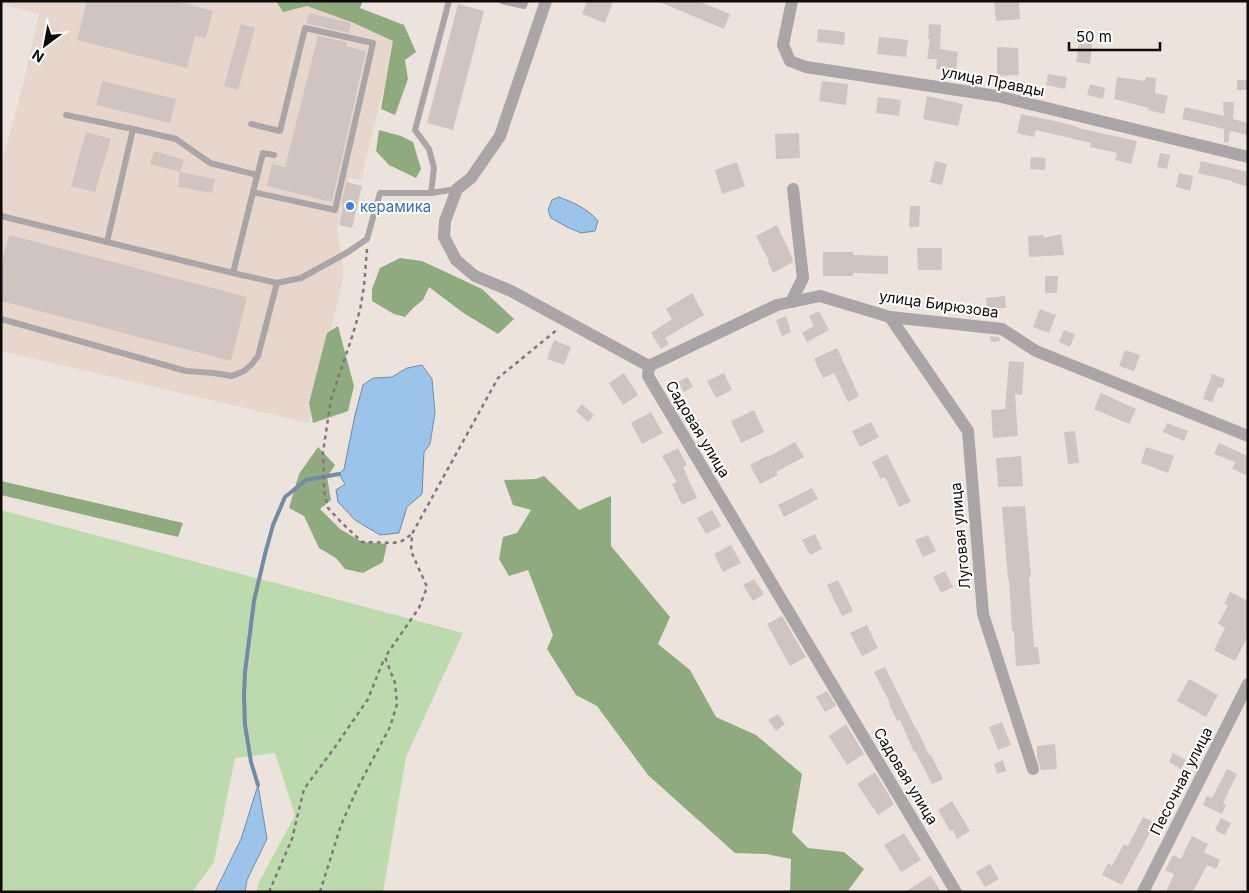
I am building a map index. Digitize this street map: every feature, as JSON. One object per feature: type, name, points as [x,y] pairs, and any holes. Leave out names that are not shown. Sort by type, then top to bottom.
[{"type":"street","points":[[546,1],[500,136],[471,178],[457,189],[445,221],[444,237],[456,260],[475,276],[511,291],[649,366]]},
{"type":"street","name":"улица Правды","points":[[792,1],[783,45],[790,61],[806,67],[997,96],[1248,157]]},
{"type":"street","points":[[791,302],[803,278],[793,189]]},
{"type":"street","name":"улица Бирюзова","points":[[649,366],[777,305],[820,296],[890,317],[1002,329],[1036,351],[1248,436]]},
{"type":"street","name":"Луговая улица","points":[[890,317],[968,431],[983,614],[1033,769]]},
{"type":"street","name":"Садовая улица","points":[[649,366],[648,376],[956,892]]},
{"type":"street","name":"Песочная улица","points":[[1143,892],[1248,684]]},
{"type":"lane","points":[[431,193],[434,168],[429,149],[415,130],[449,1]]},
{"type":"lane","points":[[502,1],[524,6],[526,1]]},
{"type":"lane","points":[[251,124],[280,131],[305,28],[373,43],[335,210],[253,192]]},
{"type":"lane","points":[[66,115],[133,128],[176,139],[210,163],[257,175]]},
{"type":"lane","points":[[107,242],[133,128]]},
{"type":"lane","points":[[233,273],[263,153],[274,155]]},
{"type":"lane","points":[[1,216],[277,283],[301,278],[348,252],[367,239],[380,193],[431,193],[457,189]]},
{"type":"lane","points":[[1,319],[186,371],[232,376],[244,371],[258,356],[277,283]]},
{"type":"path","points":[[367,239],[364,286],[360,310],[331,399],[325,432],[323,452],[324,490],[328,508],[362,542],[393,543],[402,541],[412,534]]},
{"type":"path","points":[[269,892],[292,839],[304,789],[368,699],[385,657],[419,608],[427,588],[411,551],[412,534],[498,378],[567,321]]},
{"type":"path","points":[[320,892],[341,825],[358,787],[390,727],[397,704],[395,683],[385,657]]},
{"type":"shaded area","points":[[1,1],[335,1],[398,31],[361,180],[349,178],[337,227],[344,275],[309,423],[1,351],[1,166],[39,14],[1,4]]},
{"type":"green space","points":[[276,1],[363,1],[360,8],[404,25],[416,52],[405,60],[408,79],[395,115],[381,109],[393,41],[354,23],[307,6],[283,12]]},
{"type":"green space","points":[[379,130],[401,136],[413,142],[421,169],[416,178],[389,165],[376,151]]},
{"type":"green space","points":[[400,258],[422,261],[482,289],[514,319],[498,334],[462,312],[429,287],[423,300],[405,317],[394,314],[372,301],[372,289],[380,268]]},
{"type":"green space","points":[[338,326],[354,386],[348,411],[313,423],[309,403],[327,333]]},
{"type":"green space","points":[[318,447],[335,465],[327,477],[331,500],[320,509],[340,529],[362,542],[387,544],[383,562],[363,573],[345,569],[336,558],[319,548],[304,516],[289,508],[299,474]]},
{"type":"green space","points":[[544,476],[579,510],[611,496],[611,546],[670,617],[658,644],[690,670],[716,717],[756,735],[802,774],[792,832],[808,848],[844,852],[864,869],[847,892],[790,892],[791,859],[766,854],[735,853],[648,775],[597,706],[576,695],[547,649],[553,635],[528,570],[509,576],[499,559],[503,537],[517,533],[531,510],[513,505],[504,480],[536,479]]},
{"type":"green space","points":[[1,481],[183,523],[178,537],[1,495]]},
{"type":"green space","points":[[1,510],[463,633],[406,757],[383,892],[257,892],[258,884],[295,815],[275,753],[235,758],[214,862],[192,892],[1,892]]},
{"type":"water","points":[[559,197],[580,206],[594,216],[598,221],[595,231],[581,233],[551,218],[548,210],[552,200]]},
{"type":"water","points":[[422,365],[432,379],[435,413],[430,444],[424,452],[422,494],[407,507],[399,533],[380,535],[355,520],[338,502],[336,490],[345,484],[339,474],[344,469],[363,385],[373,378],[392,377],[407,368]]},
{"type":"water","points":[[258,785],[267,839],[247,880],[245,892],[215,892],[241,839]]},
{"type":"building","points":[[87,1],[176,1],[213,11],[206,38],[195,36],[187,68],[77,40]]},
{"type":"building","points":[[587,1],[613,1],[605,23],[582,14]]},
{"type":"building","points":[[657,1],[698,1],[730,14],[724,29]]},
{"type":"building","points":[[994,1],[1019,1],[1020,19],[996,21]]},
{"type":"building","points":[[458,4],[484,11],[453,130],[427,123]]},
{"type":"building","points":[[309,13],[351,23],[349,33],[306,23]]},
{"type":"building","points":[[241,24],[255,28],[238,90],[224,86]]},
{"type":"building","points":[[929,24],[941,25],[940,49],[958,52],[956,71],[936,69],[937,59],[927,59],[930,39],[928,39]]},
{"type":"building","points":[[818,29],[845,32],[844,45],[817,42]]},
{"type":"building","points":[[318,36],[347,42],[346,46],[366,51],[332,202],[267,186],[272,164],[285,167]]},
{"type":"building","points":[[879,37],[908,40],[906,57],[877,54]]},
{"type":"building","points":[[1079,43],[1092,44],[1090,64],[1076,62]]},
{"type":"building","points":[[997,47],[1018,48],[1019,75],[997,76]]},
{"type":"building","points":[[1048,74],[1067,77],[1065,89],[1046,85]]},
{"type":"building","points":[[1117,77],[1145,81],[1146,77],[1156,78],[1155,93],[1168,96],[1164,114],[1114,99]]},
{"type":"building","points":[[1237,80],[1248,80],[1248,90],[1237,90]]},
{"type":"building","points":[[102,81],[176,99],[170,123],[96,105]]},
{"type":"building","points":[[822,81],[848,84],[846,105],[819,101]]},
{"type":"building","points":[[1090,84],[1105,88],[1103,99],[1087,95]]},
{"type":"building","points":[[927,96],[963,104],[958,126],[923,119]]},
{"type":"building","points":[[878,97],[901,100],[899,116],[876,113]]},
{"type":"building","points":[[1223,102],[1234,102],[1233,119],[1248,123],[1248,135],[1230,131],[1228,143],[1224,142],[1224,129],[1182,119],[1185,107],[1224,116]]},
{"type":"building","points":[[1021,114],[1137,141],[1131,164],[1115,160],[1117,153],[1090,147],[1091,143],[1036,130],[1034,137],[1017,133]]},
{"type":"building","points":[[86,132],[111,139],[95,192],[71,186]]},
{"type":"building","points":[[799,133],[800,158],[776,159],[775,134]]},
{"type":"building","points":[[154,151],[184,160],[180,172],[150,164]]},
{"type":"building","points":[[1160,153],[1170,155],[1167,169],[1157,167]]},
{"type":"building","points":[[1031,157],[1046,158],[1045,170],[1030,169]]},
{"type":"building","points":[[935,161],[947,164],[942,185],[930,182]]},
{"type":"building","points":[[1201,161],[1248,172],[1248,187],[1198,173]]},
{"type":"building","points":[[737,162],[745,186],[722,194],[715,170]]},
{"type":"building","points":[[180,172],[215,179],[212,193],[178,187]]},
{"type":"building","points":[[1179,173],[1193,176],[1190,191],[1176,187]]},
{"type":"building","name":"керамика","points":[[346,182],[362,186],[352,228],[339,225]]},
{"type":"building","points":[[910,206],[920,206],[919,227],[909,227]]},
{"type":"building","points":[[777,225],[793,262],[773,273],[756,236]]},
{"type":"building","points":[[1061,234],[1064,255],[1029,257],[1028,236],[1043,235],[1044,238]]},
{"type":"building","points":[[9,235],[247,297],[231,361],[1,301],[1,264]]},
{"type":"building","points":[[917,248],[942,248],[942,270],[918,270]]},
{"type":"building","points":[[823,252],[853,252],[853,255],[888,256],[888,274],[853,273],[853,276],[823,276]]},
{"type":"building","points":[[1045,276],[1058,276],[1057,293],[1045,293]]},
{"type":"building","points":[[692,293],[704,315],[665,338],[669,344],[661,349],[651,333],[672,319],[666,309]]},
{"type":"building","points":[[1005,296],[1006,308],[987,309],[986,298]]},
{"type":"building","points":[[1040,309],[1056,315],[1049,333],[1033,327]]},
{"type":"building","points":[[819,311],[829,330],[807,342],[802,333],[814,326],[809,316]]},
{"type":"building","points":[[786,316],[791,332],[782,336],[776,320]]},
{"type":"building","points":[[1064,330],[1075,334],[1070,347],[1059,342]]},
{"type":"building","points":[[990,336],[999,337],[1000,341],[991,342]]},
{"type":"building","points":[[554,340],[571,347],[564,365],[547,359]]},
{"type":"building","points":[[837,348],[859,396],[848,402],[834,373],[823,378],[814,359]]},
{"type":"building","points":[[1125,350],[1140,355],[1134,371],[1119,366]]},
{"type":"building","points":[[1009,361],[1024,362],[1022,395],[1015,394],[1018,436],[993,438],[991,410],[1005,409]]},
{"type":"building","points":[[624,373],[638,395],[623,405],[609,383]]},
{"type":"building","points":[[724,373],[732,390],[716,398],[707,381]]},
{"type":"building","points":[[1212,374],[1225,379],[1222,388],[1218,387],[1212,402],[1203,399]]},
{"type":"building","points":[[688,377],[693,387],[684,392],[678,382]]},
{"type":"building","points":[[1101,393],[1136,409],[1129,424],[1094,409]]},
{"type":"building","points":[[582,404],[594,415],[588,422],[576,411]]},
{"type":"building","points":[[754,410],[764,432],[741,443],[731,421]]},
{"type":"building","points":[[651,412],[663,433],[642,444],[631,423]]},
{"type":"building","points":[[871,422],[879,437],[860,447],[852,431]]},
{"type":"building","points":[[1167,423],[1188,431],[1184,441],[1163,432]]},
{"type":"building","points":[[1075,431],[1079,463],[1068,464],[1064,432]]},
{"type":"building","points":[[795,442],[804,457],[776,472],[778,475],[760,484],[750,465]]},
{"type":"building","points":[[1219,443],[1248,456],[1248,476],[1232,469],[1235,462],[1214,454]]},
{"type":"building","points":[[1146,447],[1174,456],[1168,473],[1141,463]]},
{"type":"building","points":[[678,448],[687,465],[683,467],[697,498],[682,505],[672,484],[677,482],[662,456]]},
{"type":"building","points":[[887,454],[911,502],[899,507],[885,477],[881,479],[872,462]]},
{"type":"building","points":[[1021,456],[1023,486],[998,487],[996,458]]},
{"type":"building","points":[[812,488],[818,499],[784,517],[778,505]]},
{"type":"building","points":[[1025,506],[1034,647],[1038,647],[1040,664],[1016,666],[1002,507]]},
{"type":"building","points":[[712,510],[721,526],[706,534],[697,518]]},
{"type":"building","points":[[815,534],[822,549],[810,555],[802,540]]},
{"type":"building","points":[[928,535],[936,551],[923,557],[915,540]]},
{"type":"building","points":[[731,545],[741,563],[723,572],[714,554]]},
{"type":"building","points":[[945,571],[953,587],[941,593],[933,577]]},
{"type":"building","points":[[754,579],[764,594],[753,601],[743,585]]},
{"type":"building","points":[[838,580],[853,611],[842,616],[827,585]]},
{"type":"building","points":[[1230,592],[1248,601],[1248,636],[1235,661],[1214,650],[1225,628],[1218,623],[1228,606],[1224,604]]},
{"type":"building","points":[[782,616],[806,657],[790,666],[767,624]]},
{"type":"building","points":[[867,625],[878,648],[862,656],[850,633]]},
{"type":"building","points":[[885,667],[943,779],[932,784],[914,752],[900,720],[897,721],[874,672]]},
{"type":"building","points":[[1189,679],[1218,695],[1206,717],[1177,701]]},
{"type":"building","points":[[827,691],[836,706],[825,712],[816,697]]},
{"type":"building","points":[[778,714],[785,724],[776,731],[768,720]]},
{"type":"building","points":[[1002,722],[1011,745],[998,750],[989,727]]},
{"type":"building","points":[[846,724],[864,754],[847,765],[829,736]]},
{"type":"building","points":[[1055,744],[1057,769],[1041,770],[1037,756],[1037,746]]},
{"type":"building","points":[[1173,753],[1186,760],[1181,769],[1169,762]]},
{"type":"building","points":[[1003,760],[1006,771],[997,774],[994,764]]},
{"type":"building","points":[[1227,769],[1237,774],[1223,803],[1226,805],[1222,814],[1203,805],[1207,796],[1212,798]]},
{"type":"building","points":[[875,772],[894,804],[878,815],[857,784]]},
{"type":"building","points":[[952,801],[970,831],[957,839],[953,830],[950,831],[938,810]]},
{"type":"building","points":[[1143,817],[1155,823],[1122,885],[1102,875],[1108,863],[1112,866],[1124,844],[1128,846]]},
{"type":"building","points":[[1221,818],[1231,823],[1225,835],[1215,830]]},
{"type":"building","points":[[904,833],[921,860],[901,872],[884,845]]},
{"type":"building","points":[[1192,836],[1208,844],[1204,852],[1220,860],[1216,869],[1207,865],[1193,892],[1166,892],[1174,874],[1165,870],[1173,855],[1181,859]]},
{"type":"building","points":[[990,864],[999,879],[985,887],[976,872]]},
{"type":"building","points":[[930,876],[941,892],[905,892]]},
{"type":"waterway","points":[[258,785],[251,762],[245,725],[244,696],[245,672],[254,601],[265,554],[273,525],[285,497],[306,480],[339,474]]},
{"type":"place","name":"керамика","points":[[350,206]]}]
